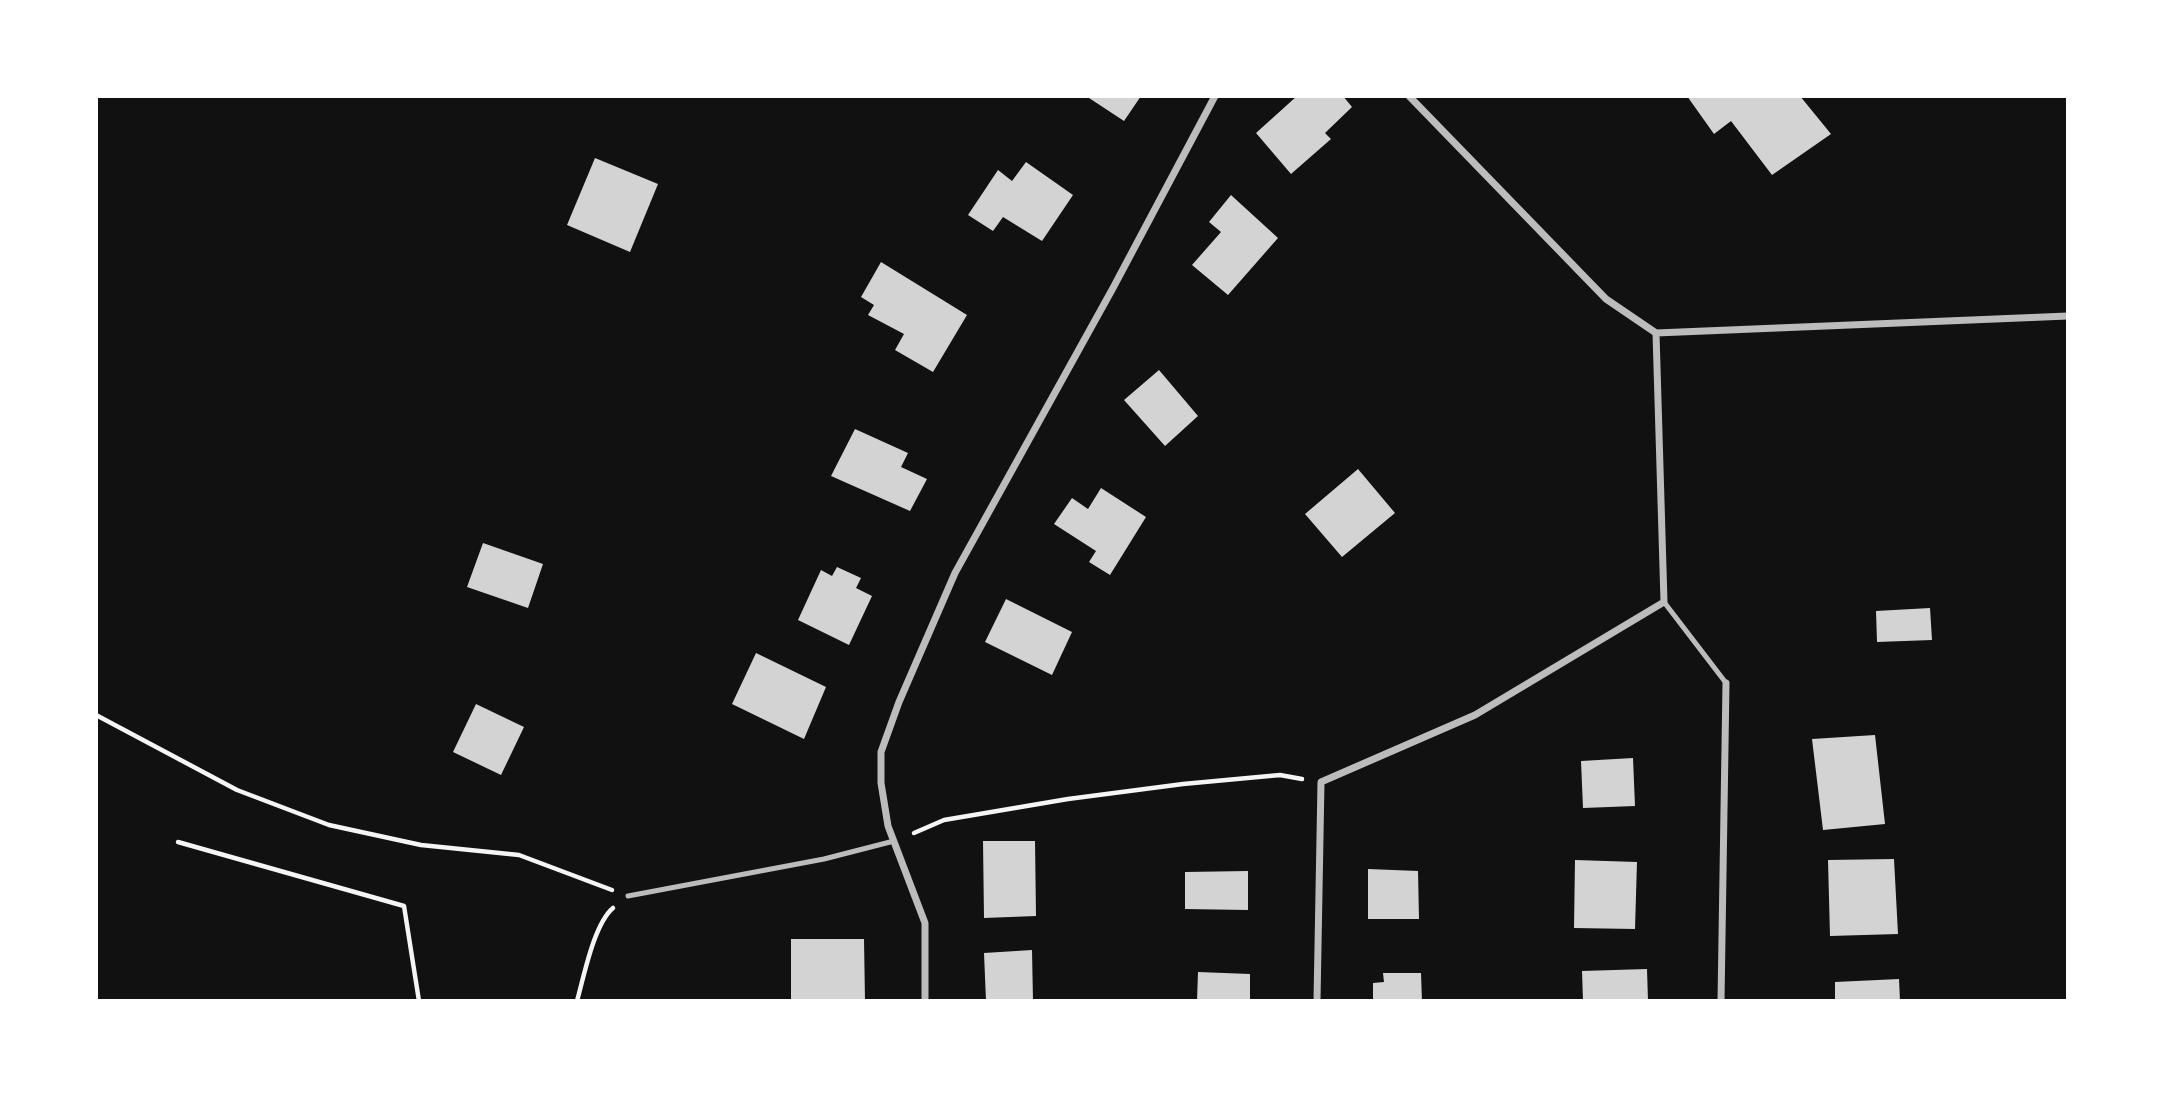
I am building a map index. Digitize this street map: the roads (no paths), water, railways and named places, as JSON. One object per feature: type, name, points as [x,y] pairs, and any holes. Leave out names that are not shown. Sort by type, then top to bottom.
[{"type":"street","points":[[925,1001],[925,923],[888,826],[881,783],[881,752],[899,702],[955,573],[1215,96]]},
{"type":"street","points":[[1409,96],[1606,299],[1656,333],[2068,316]]},
{"type":"street","points":[[1317,1001],[1321,782],[1475,715],[1664,602],[1656,333]]},
{"type":"street","points":[[1721,1001],[1726,683]]},
{"type":"lane","points":[[1664,602],[1726,683]]},
{"type":"lane","points":[[628,896],[824,859],[894,841]]}]
